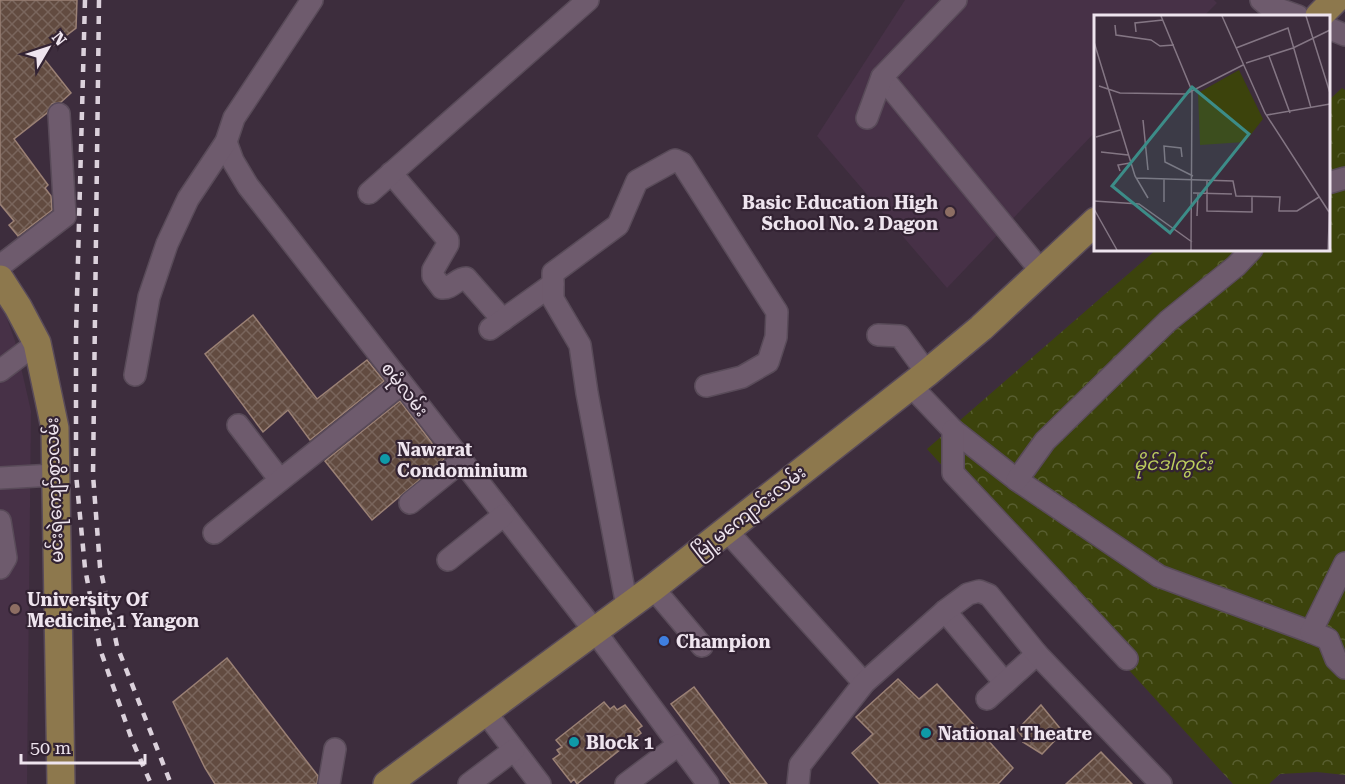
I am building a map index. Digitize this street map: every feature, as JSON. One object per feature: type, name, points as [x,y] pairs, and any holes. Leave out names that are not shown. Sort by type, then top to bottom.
[{"type":"main road","points":[[1320,15],[1335,0]]},
{"type":"main road","name":"မြို့မကျောင်းလမ်း","points":[[387,784],[653,588],[919,379],[981,328],[1094,223]]},
{"type":"main road","name":"မင်းရဲကျော်စွာလမ်း","points":[[0,279],[37,343],[55,428],[61,784]]},
{"type":"street","points":[[135,375],[149,297],[167,244],[188,199],[226,142],[234,118],[312,0]]},
{"type":"street","points":[[369,193],[588,0]]},
{"type":"street","points":[[867,118],[882,76],[956,0]]},
{"type":"street","points":[[1262,0],[1267,5],[1295,15]]},
{"type":"street","points":[[1330,28],[1345,35]]},
{"type":"street","points":[[882,76],[1041,271]]},
{"type":"street","points":[[0,266],[65,216],[59,114]]},
{"type":"street","name":"စမုံလမ်း","points":[[226,142],[233,161],[248,186],[594,630],[708,784]]},
{"type":"street","points":[[627,606],[580,345],[553,299],[554,273],[618,225],[637,181],[675,160],[679,160],[777,312],[776,337],[768,362],[742,376],[706,386]]},
{"type":"street","points":[[391,173],[448,240],[433,270],[433,276],[442,288],[447,289],[466,278],[496,324],[553,284]]},
{"type":"street","points":[[1330,183],[1345,178]]},
{"type":"street","points":[[1017,480],[1053,433],[1168,321],[1236,266],[1251,250]]},
{"type":"street","points":[[878,335],[900,336],[919,379],[953,430],[1017,480],[1159,576],[1328,639],[1336,659],[1345,668]]},
{"type":"street","points":[[0,371],[37,343]]},
{"type":"street","points":[[214,533],[401,384]]},
{"type":"street","points":[[238,425],[280,480]]},
{"type":"street","points":[[953,430],[952,473],[1127,659]]},
{"type":"street","points":[[410,503],[462,461]]},
{"type":"street","points":[[0,478],[54,475]]},
{"type":"street","points":[[448,560],[504,515]]},
{"type":"street","points":[[0,521],[6,558],[0,568]]},
{"type":"street","points":[[727,531],[864,683]]},
{"type":"street","points":[[1311,632],[1345,562]]},
{"type":"street","points":[[653,588],[702,646]]},
{"type":"street","points":[[798,784],[800,765],[864,683],[945,611],[968,594],[979,591],[989,595],[1037,654],[1161,784]]},
{"type":"street","points":[[945,611],[1005,683]]},
{"type":"street","points":[[987,699],[1037,654]]},
{"type":"street","points":[[486,713],[540,784]]},
{"type":"street","points":[[626,784],[678,745]]},
{"type":"street","points":[[328,784],[335,749]]},
{"type":"street","points":[[469,784],[514,750]]},
{"type":"shaded area","name":"Basic Education High School No. 2 Dagon","points":[[905,0],[1214,0],[1217,3],[1205,15],[1094,15],[1094,133],[947,288],[817,136]]},
{"type":"shaded area","name":"University Of Medicine 1 Yangon","points":[[0,299],[15,341],[31,411],[27,784],[0,784]]},
{"type":"green space","name":"မိုင်ဒါကွင်း","points":[[1342,88],[1345,90],[1345,775],[1317,772],[1280,774],[1269,784],[1233,784],[927,449],[1156,250],[1330,250],[1330,99]]},
{"type":"building","points":[[0,0],[77,0],[76,28],[41,55],[71,93],[61,102],[52,104],[47,113],[14,139],[48,185],[45,188],[51,196],[52,210],[18,236],[9,225],[14,221],[0,204]]},
{"type":"building","points":[[253,315],[317,399],[367,360],[384,381],[310,440],[288,410],[263,432],[205,354]]},
{"type":"building","name":"Nawarat Condominium","points":[[400,401],[444,459],[372,520],[325,461]]},
{"type":"building","points":[[227,658],[318,776],[317,784],[215,784],[173,702]]},
{"type":"building","name":"National Theatre","points":[[898,679],[919,699],[937,684],[1013,768],[998,784],[880,784],[852,753],[873,734],[856,717]]},
{"type":"building","points":[[694,687],[767,784],[731,784],[671,704]]},
{"type":"building","name":"Block 1","points":[[604,702],[610,709],[614,706],[617,710],[625,705],[642,726],[638,729],[641,733],[577,784],[574,779],[571,782],[553,759],[560,754],[557,750],[562,747],[556,740]]},
{"type":"building","points":[[1041,705],[1063,732],[1042,754],[1023,742],[1025,740],[1017,730]]},
{"type":"building","name":"National Theatre","points":[[1101,752],[1132,784],[1066,784]]},
{"type":"railway","points":[[85,0],[76,334],[76,474],[85,568],[100,649],[132,740],[151,784]]},
{"type":"railway","points":[[99,0],[93,475],[100,567],[117,646],[171,784]]},
{"type":"place","name":"Basic Education High School No. 2 Dagon","points":[[950,212]]},
{"type":"place","name":"Nawarat Condominium","points":[[385,459]]},
{"type":"place","name":"University Of Medicine 1 Yangon","points":[[15,609]]},
{"type":"place","name":"Champion","points":[[664,641]]},
{"type":"place","name":"National Theatre","points":[[926,733]]},
{"type":"place","name":"Block 1","points":[[574,742]]}]
